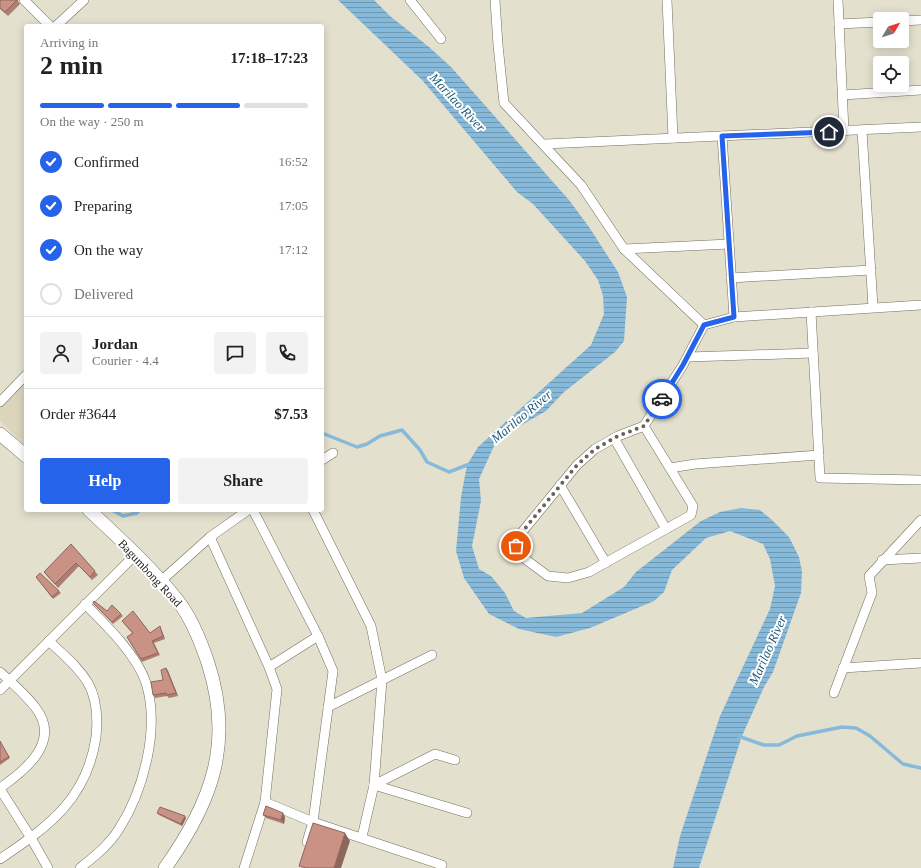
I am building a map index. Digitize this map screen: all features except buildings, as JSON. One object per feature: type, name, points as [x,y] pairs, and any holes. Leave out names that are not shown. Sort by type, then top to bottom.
[{"type":"street","points":[[24,0],[48,24]]},
{"type":"street","points":[[58,24],[84,0]]},
{"type":"street","points":[[410,0],[441,39]]},
{"type":"street","points":[[496,0],[498,44],[504,103],[545,144],[582,185],[624,249],[704,325]]},
{"type":"street","points":[[667,0],[673,138]]},
{"type":"street","points":[[838,0],[844,132]]},
{"type":"street","points":[[909,21],[921,20]]},
{"type":"street","points":[[839,24],[873,22]]},
{"type":"street","points":[[842,95],[921,90]]},
{"type":"street","points":[[545,144],[844,132],[921,127]]},
{"type":"street","points":[[862,131],[873,307]]},
{"type":"street","points":[[722,136],[734,317]]},
{"type":"street","points":[[624,249],[729,244]]},
{"type":"street","points":[[731,278],[871,270]]},
{"type":"street","points":[[644,426],[693,506],[691,514],[589,572],[568,578],[548,576],[519,554],[516,546],[518,537],[577,465],[595,449],[614,438],[644,426],[688,357],[704,325],[734,317],[921,305]]},
{"type":"street","points":[[811,312],[820,478],[921,480]]},
{"type":"street","points":[[688,357],[813,353]]},
{"type":"street","points":[[0,402],[24,377]]},
{"type":"street","points":[[0,434],[24,454]]},
{"type":"street","points":[[614,438],[666,529]]},
{"type":"street","points":[[324,459],[333,452]]},
{"type":"street","points":[[670,468],[695,464],[819,455]]},
{"type":"street","points":[[560,485],[606,563]]},
{"type":"street","name":"Bagumbong Road","points":[[91,512],[161,581],[186,613],[205,653],[214,683],[220,727],[217,756],[202,804],[186,836],[165,868]]},
{"type":"street","points":[[161,581],[210,537],[245,512]]},
{"type":"street","points":[[254,512],[318,636],[333,671],[313,822],[305,848]]},
{"type":"street","points":[[314,512],[371,626],[382,680],[374,785],[362,837]]},
{"type":"street","points":[[834,693],[872,593],[869,576],[882,560],[921,520]]},
{"type":"street","points":[[210,537],[269,667],[277,689],[265,802],[244,868]]},
{"type":"street","points":[[0,690],[135,555]]},
{"type":"street","points":[[882,560],[921,558]]},
{"type":"street","points":[[80,868],[104,848],[119,829],[139,788],[146,767],[152,709],[146,682],[128,652],[115,635],[85,604]]},
{"type":"street","points":[[269,667],[318,636]]},
{"type":"street","points":[[0,859],[48,825],[67,807],[78,790],[94,752],[97,714],[94,698],[88,683],[77,668],[49,641]]},
{"type":"street","points":[[328,707],[432,655]]},
{"type":"street","points":[[843,668],[921,663]]},
{"type":"street","points":[[0,672],[36,708],[42,720],[44,734],[40,750],[33,762],[21,773],[0,788],[48,868]]},
{"type":"street","points":[[374,785],[435,754],[455,760]]},
{"type":"street","points":[[374,785],[467,812]]},
{"type":"street","points":[[265,802],[313,822],[362,837],[442,865]]},
{"type":"shaded area","points":[[24,383],[24,445],[0,420],[0,407]]},
{"type":"water","name":"Marilao River","points":[[338,0],[374,0],[390,16],[429,47],[451,67],[569,200],[589,227],[618,272],[627,297],[624,341],[615,352],[564,392],[546,411],[506,434],[494,446],[479,479],[481,501],[472,546],[479,569],[491,576],[505,593],[514,611],[526,618],[582,613],[624,587],[636,572],[701,521],[720,512],[741,508],[760,510],[772,520],[789,537],[799,557],[802,572],[801,593],[773,672],[764,687],[742,736],[699,868],[673,868],[680,836],[720,716],[770,609],[775,586],[770,559],[763,544],[730,531],[706,538],[672,570],[664,592],[654,601],[590,628],[556,637],[519,629],[489,614],[464,578],[456,551],[461,497],[467,465],[478,447],[591,345],[604,314],[603,296],[598,280],[585,261],[533,204],[517,192],[422,80]]},
{"type":"waterway","points":[[324,434],[357,447],[367,444],[380,436],[402,430],[420,450],[427,462],[449,472],[467,465]]},
{"type":"waterway","points":[[116,512],[123,516],[138,512]]},
{"type":"waterway","points":[[738,736],[764,745],[779,745],[797,736],[842,727],[856,728],[870,736],[903,764],[921,768]]},
{"type":"way so far","points":[[516,546],[518,537],[533,517],[577,465],[595,449],[618,436],[644,426],[662,399]]},
{"type":"route","points":[[662,399],[683,365],[704,325],[734,317],[722,136],[829,132]]}]
